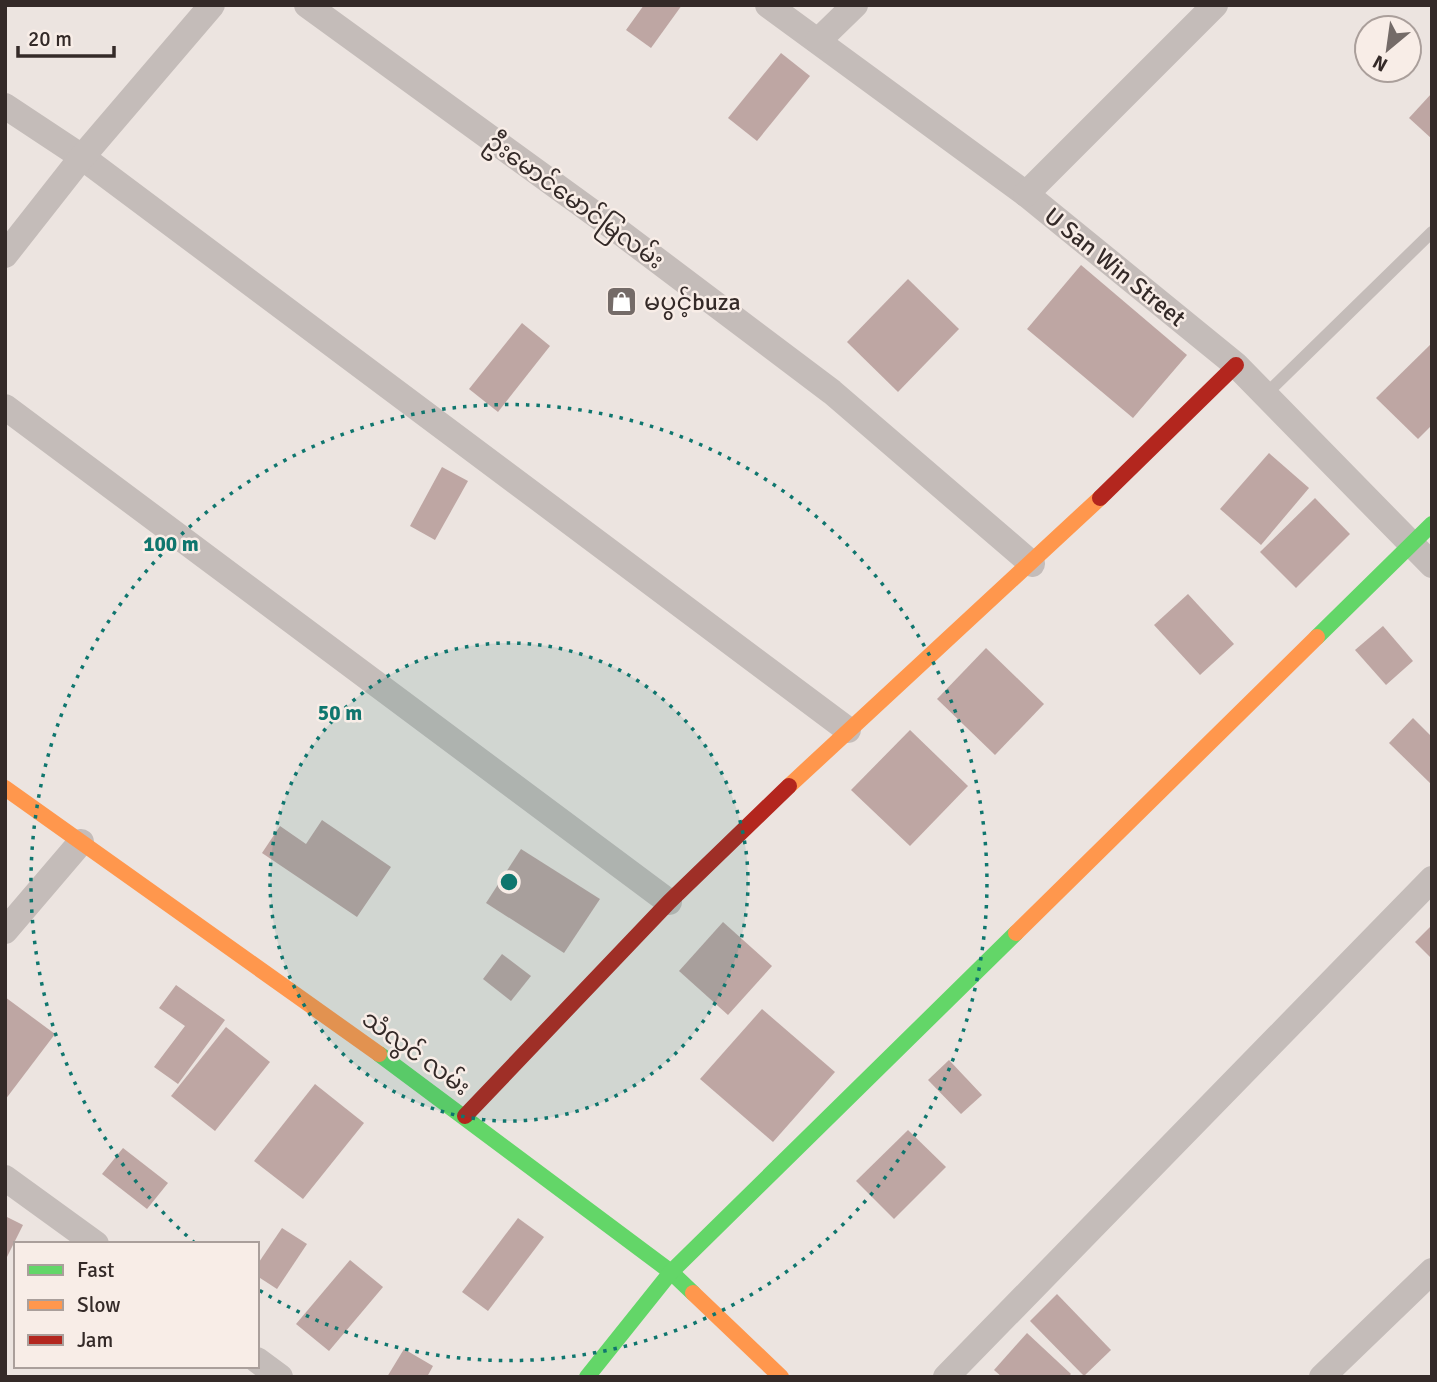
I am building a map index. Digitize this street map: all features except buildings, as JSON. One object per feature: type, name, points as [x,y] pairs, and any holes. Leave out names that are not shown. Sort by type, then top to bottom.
[{"type":"street","points":[[5,255],[82,157],[212,5]]},
{"type":"street","name":"ဦးမောင်မောင်မြလမ်း","points":[[307,5],[621,233],[832,393],[1032,564]]},
{"type":"street","name":"U San Win Street","points":[[768,5],[1026,194],[1236,365],[1432,565]]},
{"type":"street","points":[[818,41],[855,5]]},
{"type":"street","points":[[1026,194],[1215,5]]},
{"type":"street","points":[[5,106],[82,157],[848,730]]},
{"type":"street","points":[[464,1116],[669,901],[848,730],[1032,564],[1236,365]]},
{"type":"street","points":[[5,407],[669,901]]},
{"type":"street","points":[[587,1377],[671,1272],[1432,524]]},
{"type":"street","name":"သံလွင် လမ်း","points":[[5,788],[464,1116],[671,1272],[781,1377]]},
{"type":"street","points":[[5,931],[81,842]]},
{"type":"street","points":[[946,1377],[1432,879]]},
{"type":"street","points":[[5,1178],[93,1242]]},
{"type":"street","points":[[1322,1377],[1432,1271]]},
{"type":"street","points":[[259,1361],[280,1377]]},
{"type":"lane","points":[[1265,395],[1432,232]]},
{"type":"traffic: fast","points":[[1317,637],[1432,524]]},
{"type":"traffic: fast","points":[[587,1377],[671,1272],[1016,933]]},
{"type":"traffic: fast","points":[[379,1054],[671,1272],[693,1293]]},
{"type":"traffic: slow","points":[[789,786],[1100,498]]},
{"type":"traffic: slow","points":[[1016,933],[1317,637]]},
{"type":"traffic: slow","points":[[5,788],[379,1054]]},
{"type":"traffic: slow","points":[[693,1293],[781,1377]]},
{"type":"traffic: jam","points":[[1100,498],[1236,365]]},
{"type":"traffic: jam","points":[[465,1116],[669,902],[789,786]]},
{"type":"place","name":"မပွင့်buza","points":[[621,302]]}]
